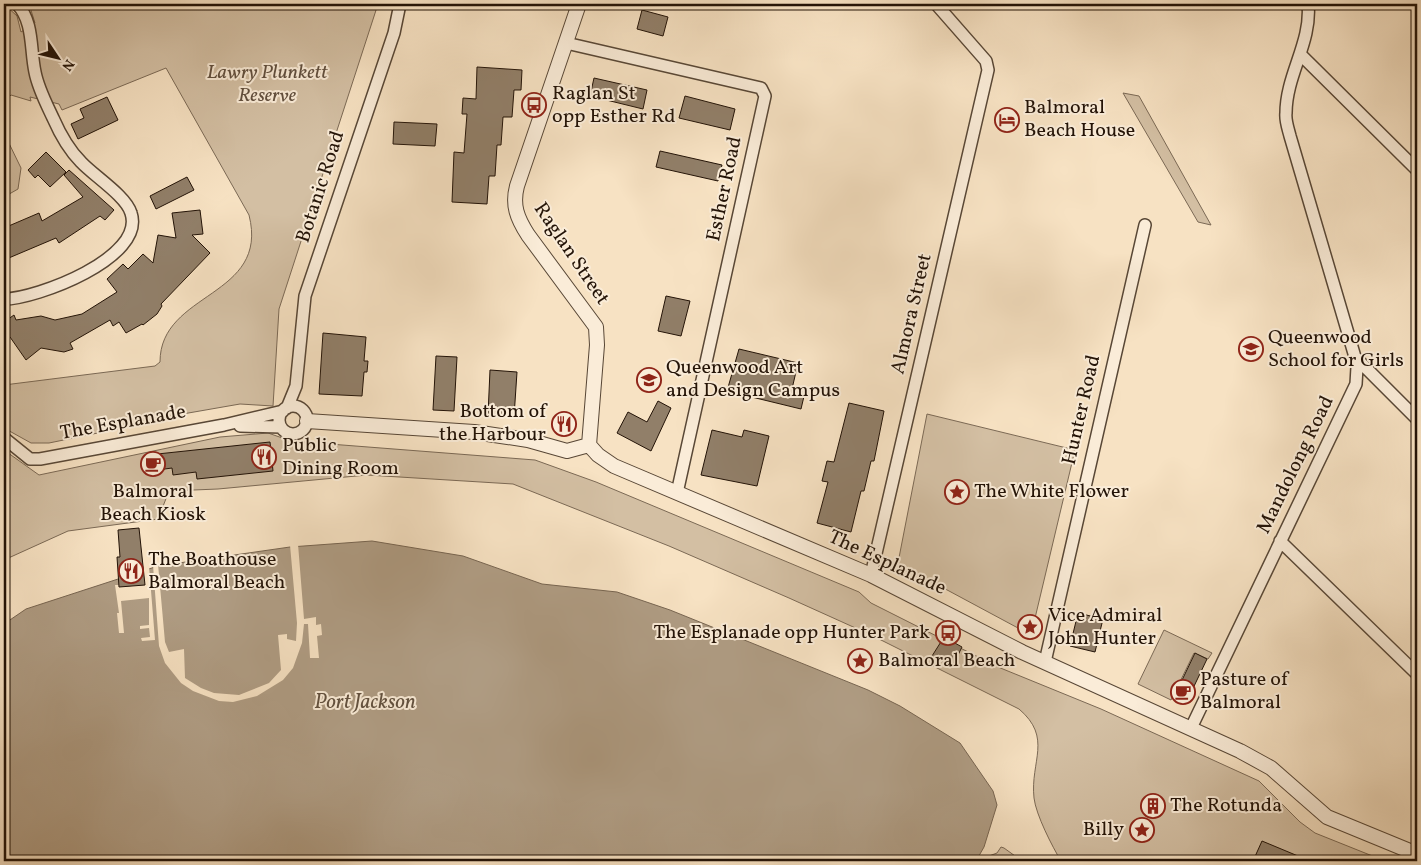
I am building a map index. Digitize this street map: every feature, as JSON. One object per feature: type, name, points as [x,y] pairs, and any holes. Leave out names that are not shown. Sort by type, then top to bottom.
[{"type":"street","points":[[4,299],[45,291],[79,277],[102,263],[122,245],[131,229],[132,214],[122,200],[71,152],[57,127],[35,73],[28,23],[17,4]]},
{"type":"street","name":"Botanic Road","points":[[285,409],[296,386],[305,296],[394,33],[400,4]]},
{"type":"street","name":"Raglan Street","points":[[579,4],[517,186],[514,204],[518,219],[528,235],[596,327],[597,345],[589,446]]},
{"type":"street","name":"Almora Street","points":[[871,576],[988,70],[986,61],[936,4]]},
{"type":"street","name":"Mandolong Road","points":[[1191,728],[1356,384],[1357,367],[1355,357],[1285,114],[1288,93],[1308,21],[1308,4]]},
{"type":"street","name":"Esther Road","points":[[566,44],[761,88],[765,96],[677,493]]},
{"type":"street","points":[[1300,54],[1417,170]]},
{"type":"street","name":"Hunter Road","points":[[1045,662],[1145,225]]},
{"type":"street","points":[[1355,357],[1417,419]]},
{"type":"street","name":"Botanic Road","points":[[296,386],[304,415]]},
{"type":"street","points":[[304,415],[303,429],[296,434],[287,433],[281,427],[280,418],[285,409],[304,415],[474,432],[528,440],[567,451],[589,446]]},
{"type":"street","name":"The Esplanade","points":[[4,438],[30,459],[40,459],[224,425],[285,409]]},
{"type":"street","name":"The Esplanade","points":[[224,425],[281,427]]},
{"type":"street","name":"The Esplanade","points":[[589,446],[592,451],[614,466],[871,576],[1045,662],[1191,728],[1271,768],[1327,817],[1417,854]]},
{"type":"street","points":[[1280,541],[1417,674]]},
{"type":"green space","name":"Lawry Plunkett Reserve","points":[[4,4],[17,16],[21,32],[35,23],[29,4],[378,4],[279,309],[273,406],[240,404],[131,423],[127,427],[49,443],[31,443],[4,428],[4,385],[155,366],[160,362],[165,339],[177,321],[230,279],[244,263],[251,242],[249,215],[166,68],[62,110],[59,104],[30,97],[31,101],[11,95],[4,102]]},
{"type":"green space","points":[[1123,93],[1139,96],[1211,225],[1198,222]]},
{"type":"green space","points":[[4,133],[21,168],[18,189],[4,197]]},
{"type":"green space","points":[[927,414],[1075,450],[1031,635],[936,584],[897,568]]},
{"type":"green space","points":[[268,433],[291,441],[535,460],[596,482],[859,592],[871,603],[998,667],[1101,709],[1259,781],[1300,822],[1315,833],[1385,861],[1061,861],[1035,805],[1034,785],[1038,740],[1029,720],[1019,709],[871,635],[789,598],[669,546],[513,484],[367,475],[218,489],[169,491],[158,519],[68,531],[4,560],[4,450],[39,475],[220,437]]},
{"type":"green space","points":[[1164,630],[1212,653],[1208,659],[1194,653],[1171,700],[1138,684]]},
{"type":"green space","points":[[1001,847],[1022,861],[987,861],[989,856],[997,853]]},
{"type":"water","name":"Port Jackson","points":[[372,541],[463,556],[542,584],[617,592],[670,610],[868,690],[900,706],[960,743],[993,791],[997,805],[984,847],[976,861],[4,861],[4,624],[26,609],[158,566],[290,547]]},
{"type":"pier","points":[[298,544],[304,619],[316,617],[316,625],[321,624],[322,635],[317,636],[319,658],[310,658],[308,624],[304,624],[302,643],[293,668],[283,680],[257,696],[233,702],[219,701],[193,691],[181,683],[165,663],[159,646],[153,565],[158,564],[165,642],[169,652],[184,649],[185,678],[201,688],[214,693],[239,695],[269,683],[281,670],[278,635],[287,634],[287,639],[296,641],[297,623],[290,545]]},
{"type":"pier","points":[[149,566],[155,640],[142,641],[141,638],[150,637],[149,628],[140,629],[140,626],[149,625],[149,598],[121,601],[124,633],[119,633],[117,613],[119,613],[115,585],[120,587],[145,585],[143,568]]},
{"type":"building","points":[[642,10],[668,17],[663,36],[637,29]]},
{"type":"building","points":[[477,67],[522,70],[521,90],[514,90],[512,117],[503,117],[501,145],[497,145],[495,176],[489,176],[487,204],[452,202],[454,152],[464,153],[467,114],[462,114],[463,98],[476,99]]},
{"type":"building","points":[[594,78],[647,90],[643,109],[590,96]]},
{"type":"building","points":[[685,96],[735,109],[730,130],[679,118]]},
{"type":"building","points":[[107,97],[118,120],[78,139],[71,124],[84,118],[80,109]]},
{"type":"building","points":[[394,122],[437,124],[435,146],[393,144]]},
{"type":"building","points":[[660,151],[722,165],[718,181],[656,167]]},
{"type":"building","points":[[46,152],[66,172],[50,187],[38,175],[35,178],[28,170]]},
{"type":"building","points":[[69,170],[114,210],[105,220],[100,216],[59,243],[56,238],[4,260],[4,228],[39,213],[42,221],[83,197],[64,175]]},
{"type":"building","points":[[187,177],[194,190],[156,209],[150,196]]},
{"type":"building","points":[[200,210],[203,234],[192,235],[210,253],[161,304],[162,306],[157,314],[143,325],[126,333],[119,322],[113,326],[110,320],[70,343],[73,349],[64,352],[41,348],[26,360],[10,337],[4,338],[4,322],[14,315],[16,320],[41,316],[55,320],[82,314],[117,292],[107,279],[123,264],[128,269],[143,254],[153,263],[158,235],[176,238],[172,213]]},
{"type":"building","points":[[666,296],[690,301],[681,336],[658,331]]},
{"type":"building","points":[[323,333],[366,337],[364,361],[368,361],[367,372],[364,372],[362,396],[319,394]]},
{"type":"building","points":[[739,349],[798,363],[792,389],[805,392],[801,409],[727,391]]},
{"type":"building","points":[[436,356],[457,357],[454,411],[433,410]]},
{"type":"building","points":[[490,370],[517,372],[514,417],[488,415]]},
{"type":"building","points":[[658,401],[671,408],[651,451],[617,433],[628,412],[647,422]]},
{"type":"building","points":[[849,403],[884,411],[874,461],[871,461],[864,491],[861,491],[851,532],[817,523],[828,482],[822,481],[827,461],[834,462]]},
{"type":"building","points":[[712,430],[742,437],[744,430],[769,436],[757,486],[701,475]]},
{"type":"building","points":[[270,442],[273,471],[197,479],[196,472],[173,475],[172,468],[150,471],[148,455]]},
{"type":"building","name":"The Boathouse Balmoral Beach","points":[[139,528],[145,585],[119,587],[117,557],[120,557],[118,530]]},
{"type":"building","points":[[1078,613],[1103,619],[1095,652],[1070,646]]},
{"type":"building","points":[[944,637],[962,647],[952,667],[932,656]]},
{"type":"building","points":[[1195,653],[1207,659],[1187,701],[1181,703],[1173,699]]},
{"type":"building","name":"The Rotunda","points":[[1153,799],[1159,801],[1161,807],[1159,813],[1153,815],[1147,813],[1145,807],[1147,801]]},
{"type":"building","points":[[1262,841],[1310,861],[1253,861]]},
{"type":"place","name":"Raglan St opp Esther Rd","points":[[534,105]]},
{"type":"place","name":"Balmoral Beach House","points":[[1007,120]]},
{"type":"place","name":"Queenwood School for Girls","points":[[1251,349]]},
{"type":"place","name":"Queenwood Art and Design Campus","points":[[649,380]]},
{"type":"place","name":"Bottom of the Harbour","points":[[564,424]]},
{"type":"place","name":"Public Dining Room","points":[[264,457]]},
{"type":"place","name":"Balmoral Beach Kiosk","points":[[153,464]]},
{"type":"place","name":"The White Flower","points":[[957,492]]},
{"type":"place","name":"The Boathouse Balmoral Beach","points":[[131,571]]},
{"type":"place","name":"Vice Admiral John Hunter","points":[[1030,627]]},
{"type":"place","name":"The Esplanade opp Hunter Park","points":[[948,633]]},
{"type":"place","name":"Balmoral Beach","points":[[860,661]]},
{"type":"place","name":"Pasture of Balmoral","points":[[1183,692]]},
{"type":"place","name":"The Rotunda","points":[[1153,806]]},
{"type":"place","name":"Billy","points":[[1142,830]]}]
